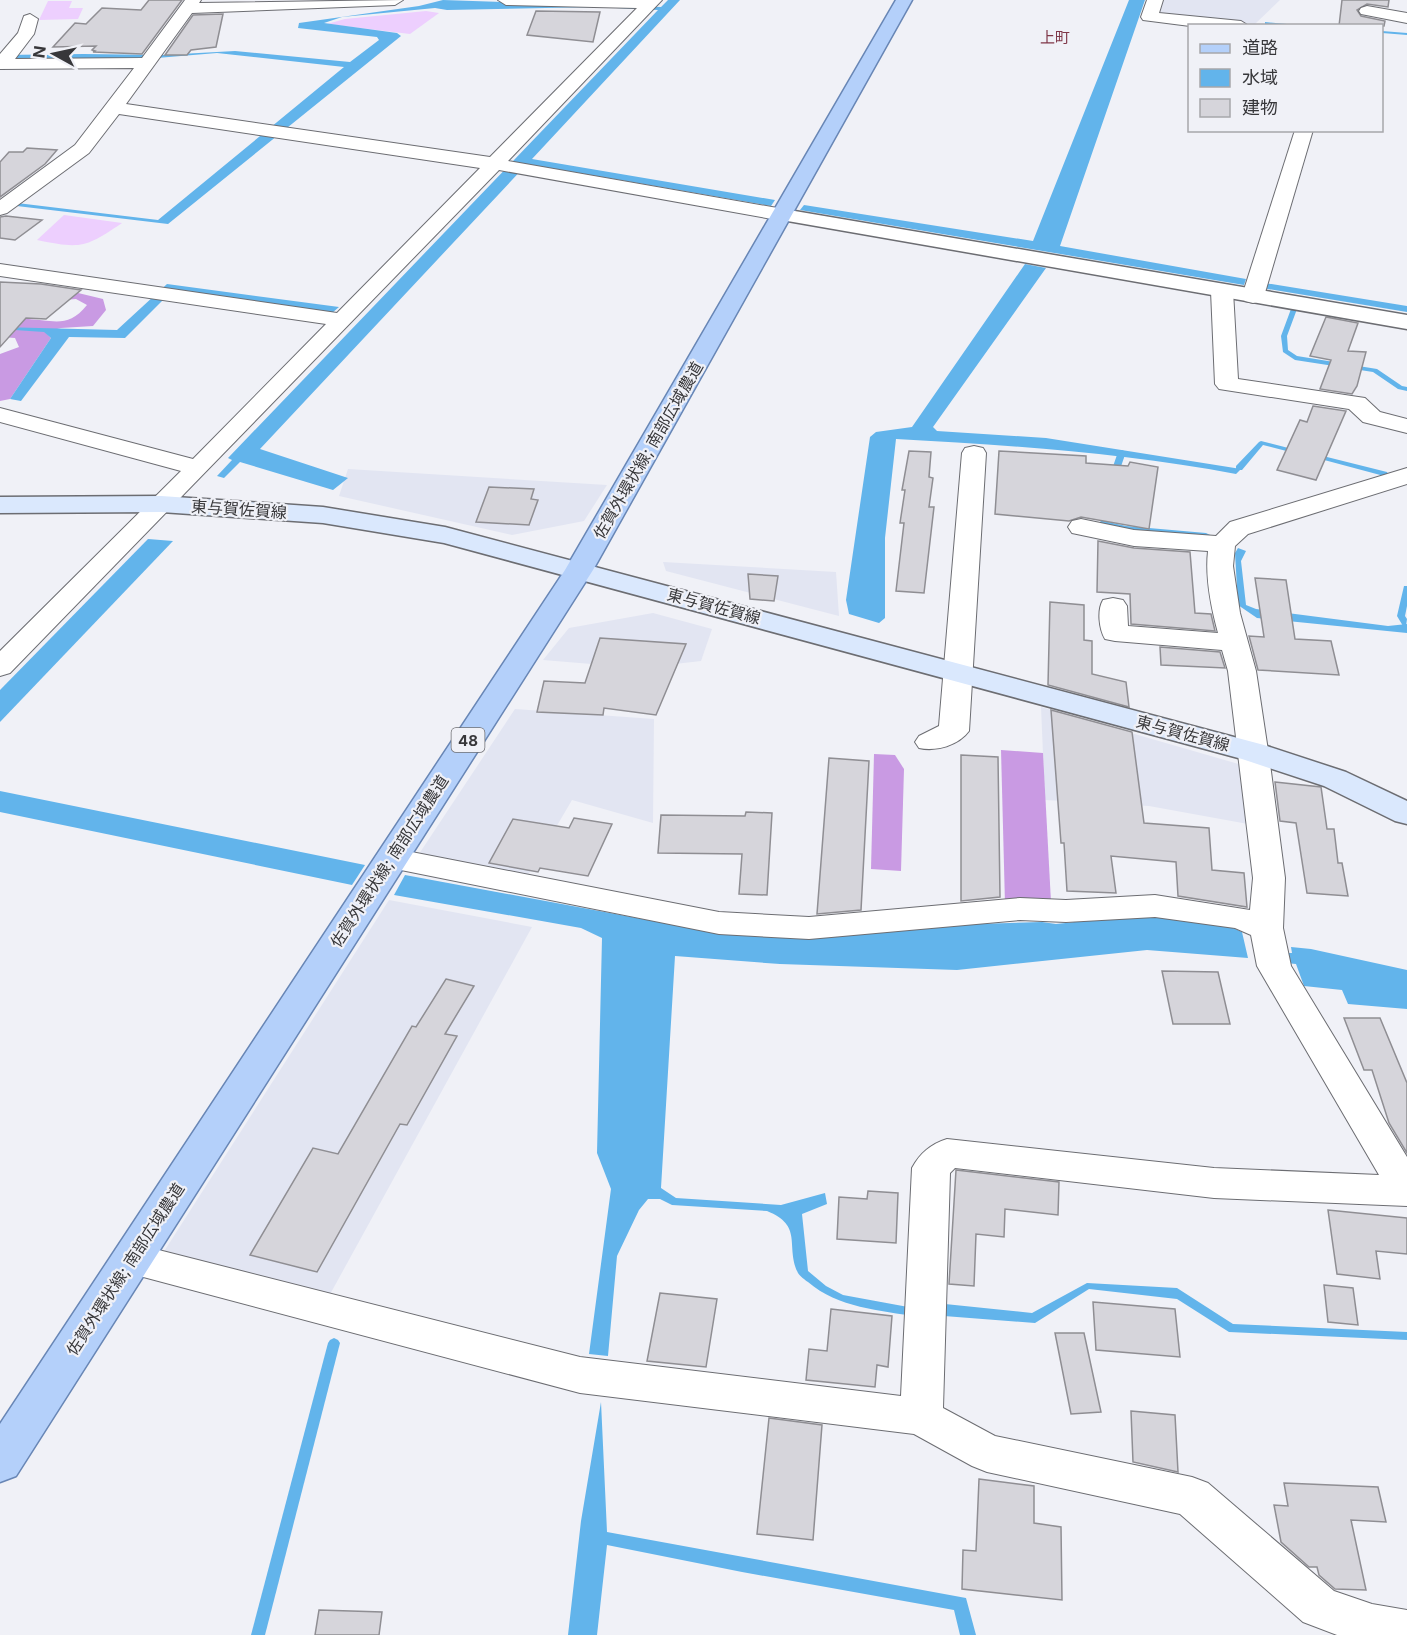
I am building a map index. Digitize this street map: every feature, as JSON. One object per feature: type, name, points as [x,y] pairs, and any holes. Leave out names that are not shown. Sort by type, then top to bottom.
[{"type":"main road","name":"佐賀外環状線; 南部広域農道","points":[[0,1462],[579,570],[904,0]]},
{"type":"main road","name":"東与賀佐賀線","points":[[0,504],[161,504],[323,515],[444,536],[579,570],[1254,752],[1335,779],[1407,814]]},
{"type":"street","points":[[3,201],[33,184],[82,149],[190,4],[395,0]]},
{"type":"street","points":[[506,0],[649,4]]},
{"type":"street","points":[[1155,0],[1149,17],[1221,24]]},
{"type":"street","points":[[0,667],[343,320],[500,165],[649,4]]},
{"type":"street","points":[[1366,11],[1407,18]]},
{"type":"street","points":[[4,61],[26,34],[30,20]]},
{"type":"street","points":[[4,61],[149,59]]},
{"type":"street","points":[[113,108],[526,169],[1407,322]]},
{"type":"street","points":[[1253,296],[1303,132]]},
{"type":"street","points":[[0,270],[343,320]]},
{"type":"street","points":[[1222,291],[1227,384],[1358,403],[1361,412],[1369,416],[1407,426]]},
{"type":"street","points":[[0,415],[198,468]]},
{"type":"street","points":[[930,742],[954,731],[974,453]]},
{"type":"street","points":[[1407,476],[1239,528],[1222,544],[1220,566],[1226,613],[1242,671],[1254,752],[1269,878],[1266,928],[1274,966],[1394,1168],[1407,1181]]},
{"type":"street","points":[[1081,527],[1134,538],[1222,544]]},
{"type":"street","points":[[1113,606],[1115,633],[1234,643]]},
{"type":"street","points":[[391,858],[719,923],[809,928],[1020,909],[1066,911],[1155,906],[1240,918],[1266,928]]},
{"type":"street","points":[[921,1417],[931,1168],[947,1153],[1214,1183],[1407,1191]]},
{"type":"street","points":[[131,1259],[579,1375],[921,1417],[987,1453],[1192,1497],[1319,1606],[1384,1631]]},
{"type":"shaded area","points":[[1159,0],[1280,0],[1255,24],[1152,16]]},
{"type":"shaded area","points":[[48,1],[72,1],[69,8],[83,8],[78,19],[39,20]]},
{"type":"shaded area","points":[[426,11],[439,13],[410,34],[327,24],[345,19]]},
{"type":"shaded area","points":[[64,215],[122,223],[90,242],[82,244],[64,245],[37,240]]},
{"type":"shaded area","points":[[74,292],[103,299],[106,310],[93,326],[61,328],[45,332],[51,338],[10,399],[0,401],[0,354],[19,347],[15,338],[0,337],[0,323],[24,319],[58,321],[73,318],[87,305],[76,299],[52,301]]},
{"type":"shaded area","points":[[348,469],[607,485],[584,521],[512,535],[339,496]]},
{"type":"shaded area","points":[[663,562],[836,572],[839,616],[666,571]]},
{"type":"shaded area","points":[[653,613],[712,629],[701,661],[640,668],[543,660],[569,628]]},
{"type":"shaded area","points":[[1041,707],[1242,765],[1248,824],[1149,806],[1045,800]]},
{"type":"shaded area","points":[[515,709],[654,719],[653,823],[572,800],[528,875],[419,854]]},
{"type":"shaded area","points":[[1001,750],[1043,753],[1051,902],[1005,904]]},
{"type":"shaded area","points":[[874,754],[895,755],[904,769],[901,871],[871,869]]},
{"type":"shaded area","points":[[389,900],[532,927],[328,1298],[163,1253]]},
{"type":"water","points":[[443,0],[661,7],[668,0],[680,0],[532,159],[775,200],[771,206],[527,164],[260,449],[348,478],[333,490],[240,462],[224,478],[217,476],[232,460],[228,458],[658,10],[596,7],[447,10],[435,8],[342,17],[324,23],[397,33],[401,36],[168,224],[0,204],[17,203],[158,220],[344,67],[217,53],[157,58],[0,60],[0,55],[162,55],[235,51],[350,62],[379,40],[377,37],[298,28],[299,23],[419,6]]},
{"type":"water","points":[[1129,0],[1145,0],[1060,246],[1246,279],[1244,285],[800,210],[804,205],[1033,241]]},
{"type":"water","points":[[1025,264],[1046,268],[933,427],[937,431],[1046,438],[1241,469],[1236,474],[1067,451],[896,439],[885,538],[885,618],[879,623],[849,614],[846,600],[870,437],[876,432],[912,427]]},
{"type":"water","points":[[1265,283],[1407,306],[1407,312],[1262,288]]},
{"type":"water","points":[[167,284],[339,307],[332,313],[172,291],[125,338],[69,337],[21,401],[10,399],[51,338],[44,332],[0,329],[0,327],[117,330]]},
{"type":"water","points":[[148,539],[173,541],[0,722],[0,690]]},
{"type":"water","points":[[1238,548],[1246,551],[1241,561],[1246,605],[1256,609],[1388,626],[1407,624],[1407,633],[1257,618],[1238,605],[1235,553]]},
{"type":"water","points":[[0,791],[365,865],[352,885],[0,812]]},
{"type":"water","points":[[405,875],[712,932],[1042,922],[1056,924],[1127,917],[1175,916],[1221,924],[1242,932],[1248,958],[1147,950],[957,970],[780,964],[675,956],[661,1188],[676,1198],[781,1205],[825,1193],[827,1204],[802,1214],[808,1271],[826,1286],[843,1295],[919,1309],[918,1317],[860,1307],[820,1291],[798,1273],[794,1263],[792,1237],[786,1223],[767,1211],[672,1205],[660,1199],[648,1199],[639,1210],[617,1256],[608,1356],[589,1354],[611,1189],[597,1153],[602,938],[581,928],[394,895]]},
{"type":"water","points":[[1291,947],[1311,949],[1407,970],[1407,1009],[1348,1004],[1342,990],[1304,986],[1296,964],[1286,963],[1284,953],[1292,953]]},
{"type":"water","points":[[1087,1283],[1177,1288],[1233,1324],[1407,1332],[1407,1340],[1229,1332],[1177,1299],[1089,1289],[1035,1323],[944,1316],[945,1304],[1032,1313]]},
{"type":"water","points":[[601,1402],[607,1532],[966,1598],[976,1635],[960,1635],[954,1610],[607,1545],[597,1635],[568,1635],[581,1521]]},
{"type":"building","points":[[149,0],[182,0],[142,54],[93,52],[96,46],[53,47],[75,23],[86,24],[102,8],[141,10]]},
{"type":"building","points":[[1342,0],[1389,0],[1388,7],[1367,4],[1357,10],[1361,16],[1385,21],[1384,26],[1383,24],[1339,24]]},
{"type":"building","points":[[536,11],[600,12],[593,42],[527,35]]},
{"type":"building","points":[[223,14],[216,47],[191,50],[187,55],[165,55],[193,15]]},
{"type":"building","points":[[27,148],[57,150],[45,164],[0,197],[0,162],[9,152],[23,152]]},
{"type":"building","points":[[0,217],[42,220],[15,240],[0,238]]},
{"type":"building","points":[[0,282],[41,284],[81,290],[46,319],[26,318],[0,347]]},
{"type":"building","points":[[1326,317],[1358,323],[1348,351],[1366,352],[1357,386],[1352,394],[1320,389],[1331,360],[1310,356]]},
{"type":"building","points":[[1313,406],[1346,411],[1316,480],[1277,470],[1300,420],[1307,422]]},
{"type":"building","points":[[909,451],[931,452],[929,477],[933,478],[929,507],[934,507],[924,593],[896,591],[904,523],[900,523],[905,490],[902,490]]},
{"type":"building","points":[[999,451],[1086,456],[1086,463],[1128,466],[1130,462],[1158,467],[1149,529],[1081,517],[1069,521],[995,514]]},
{"type":"building","points":[[489,487],[534,489],[531,499],[538,500],[529,525],[476,522]]},
{"type":"building","points":[[1098,541],[1134,548],[1190,552],[1195,613],[1211,614],[1215,631],[1131,624],[1130,594],[1097,592]]},
{"type":"building","points":[[748,574],[778,576],[774,601],[750,599]]},
{"type":"building","points":[[1255,578],[1286,580],[1295,639],[1331,641],[1339,675],[1258,670],[1249,636],[1264,637]]},
{"type":"building","points":[[1050,602],[1084,605],[1084,640],[1092,641],[1092,674],[1126,682],[1129,707],[1048,685]]},
{"type":"building","points":[[600,638],[686,644],[656,715],[604,708],[603,715],[537,712],[544,681],[585,683]]},
{"type":"building","points":[[1160,647],[1220,652],[1225,668],[1161,665]]},
{"type":"building","points":[[1051,710],[1132,732],[1144,823],[1209,828],[1212,870],[1244,873],[1247,907],[1178,896],[1176,862],[1111,856],[1116,893],[1067,891]]},
{"type":"building","points":[[961,755],[998,757],[1000,897],[961,901]]},
{"type":"building","points":[[829,758],[869,761],[861,910],[817,914]]},
{"type":"building","points":[[1275,782],[1321,787],[1327,829],[1334,829],[1338,863],[1342,863],[1348,896],[1307,893],[1296,823],[1280,821]]},
{"type":"building","points":[[746,812],[772,813],[767,895],[739,894],[742,854],[658,853],[661,815],[745,816]]},
{"type":"building","points":[[574,818],[612,824],[588,876],[540,868],[538,872],[489,863],[513,819],[569,828]]},
{"type":"building","points":[[1162,971],[1218,972],[1230,1024],[1173,1024]]},
{"type":"building","points":[[446,979],[474,986],[445,1034],[457,1036],[407,1125],[400,1124],[317,1272],[250,1255],[313,1148],[338,1154],[412,1026],[416,1027]]},
{"type":"building","points":[[1344,1018],[1380,1018],[1407,1083],[1407,1153],[1389,1123],[1372,1070],[1364,1070]]},
{"type":"building","points":[[956,1170],[1059,1182],[1058,1215],[1005,1209],[1004,1237],[976,1234],[974,1286],[949,1284]]},
{"type":"building","points":[[868,1191],[898,1193],[896,1243],[837,1239],[839,1197],[867,1199]]},
{"type":"building","points":[[1328,1210],[1407,1218],[1407,1254],[1376,1251],[1380,1279],[1337,1274]]},
{"type":"building","points":[[1324,1285],[1353,1288],[1358,1325],[1328,1322]]},
{"type":"building","points":[[660,1293],[717,1299],[706,1367],[647,1361]]},
{"type":"building","points":[[1093,1302],[1175,1309],[1180,1357],[1096,1350]]},
{"type":"building","points":[[831,1309],[892,1316],[888,1367],[877,1365],[875,1387],[806,1380],[809,1349],[827,1351]]},
{"type":"building","points":[[1055,1333],[1084,1333],[1101,1412],[1071,1414]]},
{"type":"building","points":[[1131,1411],[1175,1415],[1178,1472],[1133,1462]]},
{"type":"building","points":[[769,1418],[822,1425],[813,1540],[757,1534]]},
{"type":"building","points":[[979,1479],[1034,1486],[1034,1523],[1061,1527],[1062,1600],[962,1589],[963,1550],[976,1551]]},
{"type":"building","points":[[1284,1483],[1378,1487],[1386,1522],[1351,1520],[1366,1590],[1335,1589],[1319,1575],[1317,1567],[1309,1567],[1281,1542],[1274,1505],[1288,1506]]},
{"type":"building","points":[[319,1610],[382,1612],[379,1635],[315,1635]]},
{"type":"waterway","points":[[1267,23],[1277,24]]},
{"type":"waterway","points":[[1383,32],[1407,34]]},
{"type":"waterway","points":[[1294,309],[1284,336],[1285,351],[1295,358],[1375,370],[1400,388],[1407,389]]},
{"type":"waterway","points":[[1239,468],[1261,443],[1298,452]]},
{"type":"waterway","points":[[1114,475],[1122,452]]},
{"type":"waterway","points":[[1315,456],[1384,474]]},
{"type":"waterway","points":[[1102,511],[1105,524],[1206,535]]},
{"type":"waterway","points":[[1406,624],[1401,616],[1407,588]]},
{"type":"waterway","points":[[258,1635],[334,1343]]},
{"type":"district","name":"上町","points":[[1055,37]]}]
